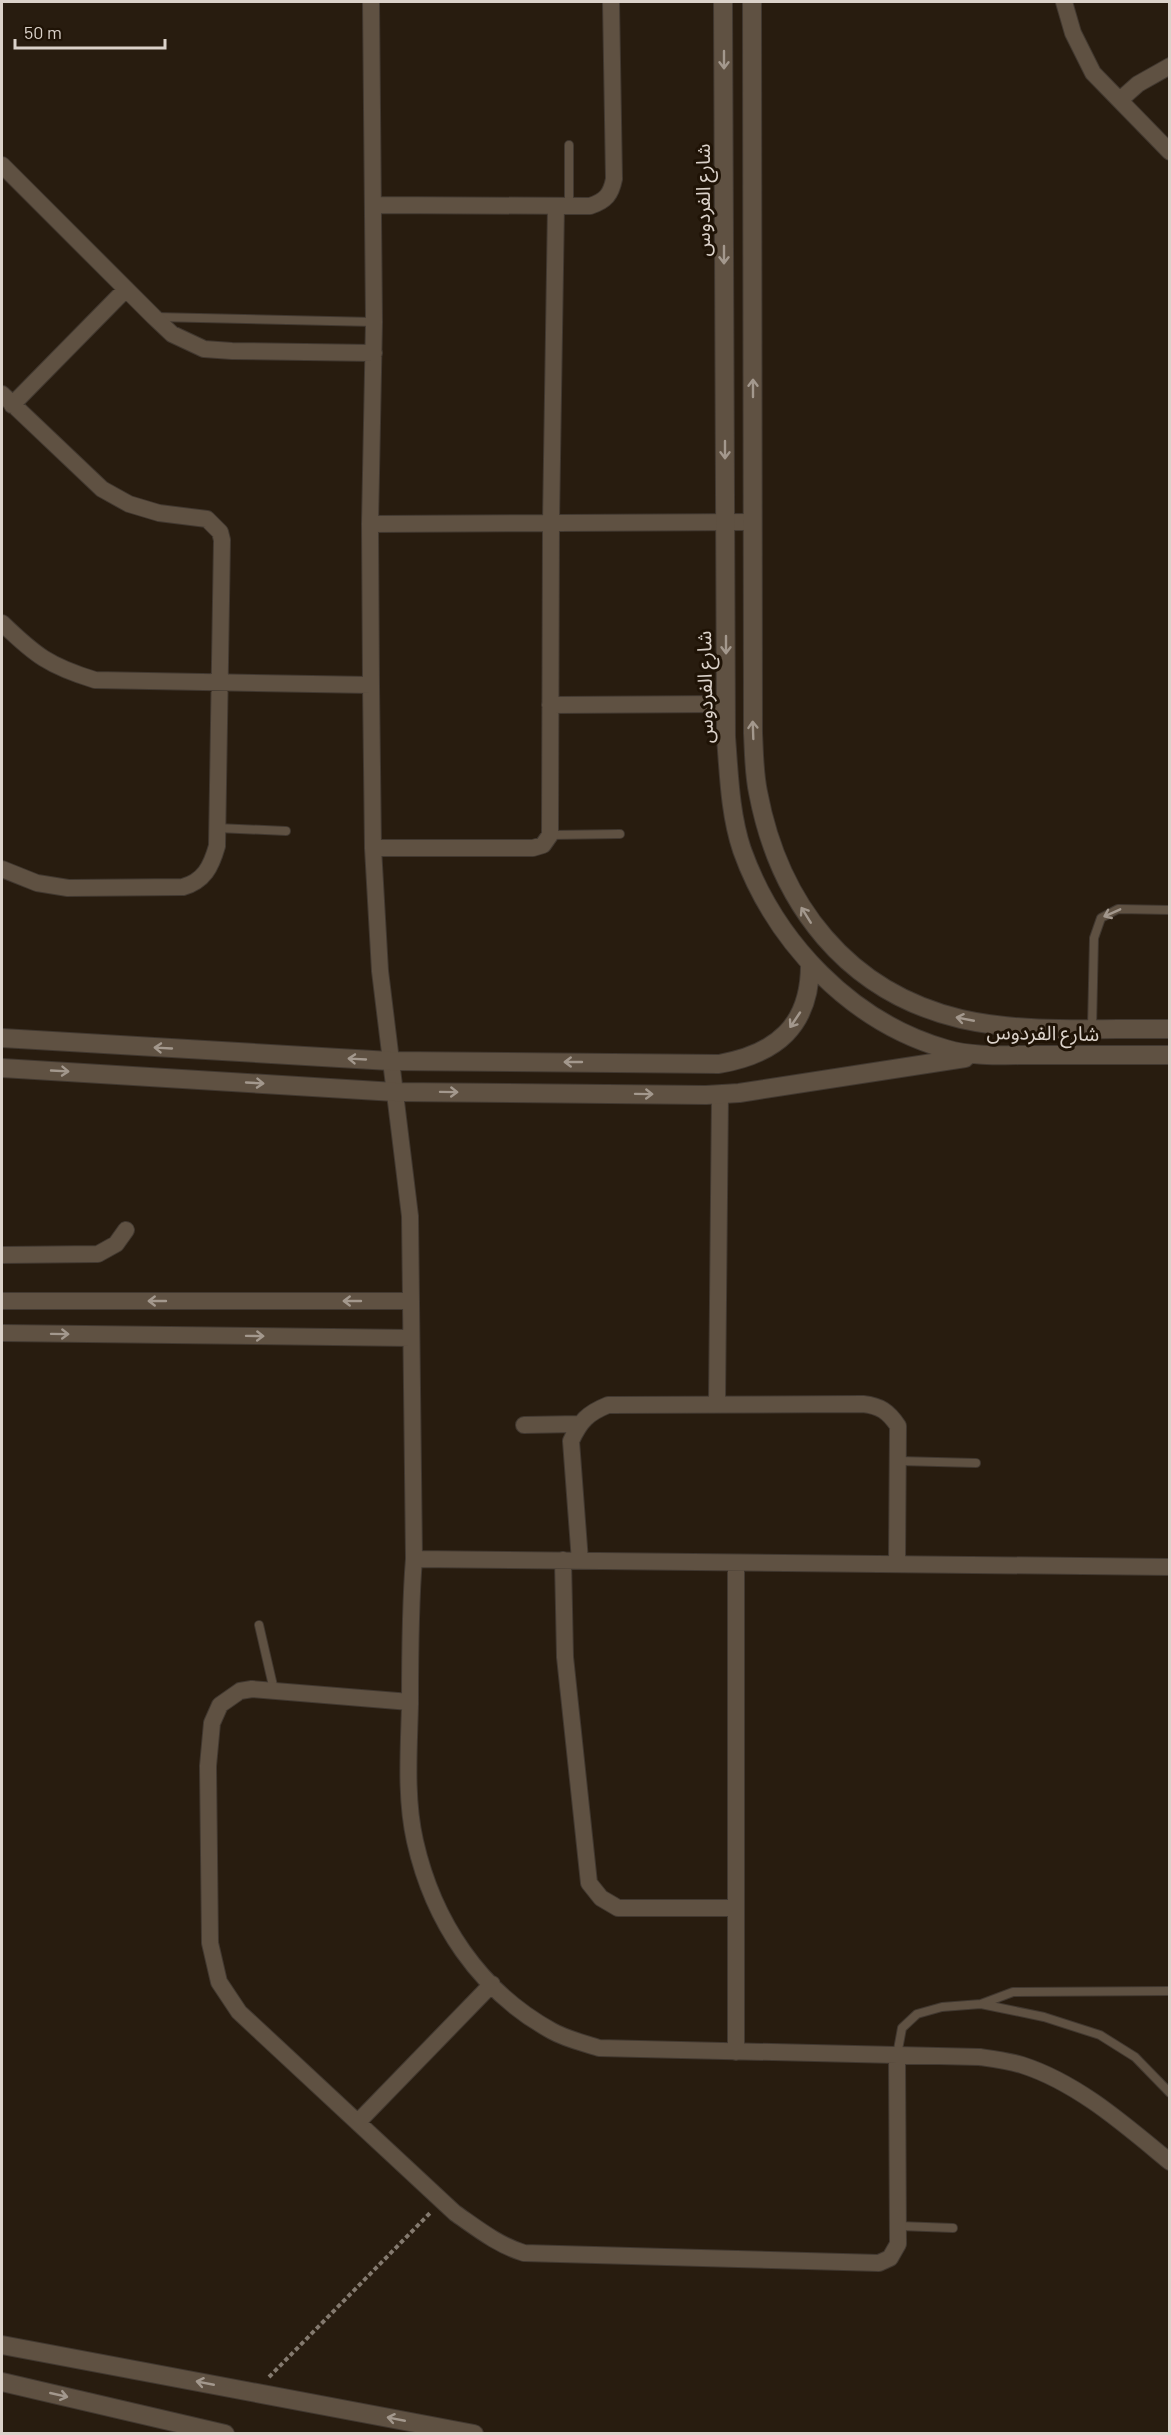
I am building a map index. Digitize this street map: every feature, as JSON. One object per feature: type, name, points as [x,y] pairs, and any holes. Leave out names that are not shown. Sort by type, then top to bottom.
[{"type":"street","points":[[371,2],[374,322],[370,524],[373,848],[380,970],[410,1216],[414,1559],[409,1786],[415,1840],[426,1878],[451,1936],[478,1972],[520,2010],[553,2032],[599,2048],[980,2057],[1022,2065],[1070,2086],[1130,2129],[1170,2162]]},
{"type":"street","points":[[373,205],[590,206],[601,202],[611,192],[614,178],[611,2]]},
{"type":"street","name":"شارع الفردوس","points":[[723,2],[726,704],[730,796],[742,848],[763,898],[798,952],[830,984],[875,1016],[912,1036],[948,1050],[989,1055],[1170,1055]]},
{"type":"street","name":"شارع الفردوس","points":[[752,2],[753,733],[757,790],[768,837],[787,884],[812,924],[841,957],[877,984],[920,1007],[962,1019],[1004,1025],[1170,1029]]},
{"type":"street","points":[[1064,2],[1073,33],[1093,73],[1170,152]]},
{"type":"street","points":[[1120,100],[1138,84],[1170,66]]},
{"type":"street","points":[[2,165],[154,317],[172,334],[188,343],[204,349],[231,351],[374,353]]},
{"type":"street","points":[[373,848],[533,848],[543,845],[550,835],[551,523],[562,206]]},
{"type":"street","points":[[2,869],[38,882],[68,888],[183,887],[196,883],[211,867],[217,846],[222,540],[220,532],[207,519],[159,513],[129,504],[102,489],[7,400],[126,290]]},
{"type":"street","points":[[370,524],[753,522]]},
{"type":"street","points":[[2,622],[34,654],[64,670],[95,680],[371,684]]},
{"type":"street","points":[[550,705],[726,704]]},
{"type":"street","points":[[2,1038],[390,1061],[718,1064],[740,1060],[771,1047],[794,1023],[807,996],[810,965]]},
{"type":"street","points":[[2,1068],[395,1092],[720,1094],[989,1055]]},
{"type":"street","points":[[717,1404],[720,1094]]},
{"type":"street","points":[[2,1255],[98,1254],[116,1244],[126,1230]]},
{"type":"street","points":[[2,1301],[411,1301]]},
{"type":"street","points":[[2,1333],[411,1338]]},
{"type":"street","points":[[736,1908],[618,1908],[601,1898],[589,1882],[565,1657],[572,1560],[572,1441],[578,1424],[591,1411],[608,1405],[863,1404],[878,1406],[890,1414],[897,1426],[899,1461],[897,1564]]},
{"type":"street","points":[[524,1425],[578,1424]]},
{"type":"street","points":[[414,1559],[1170,1567]]},
{"type":"street","points":[[736,1563],[736,2052]]},
{"type":"street","points":[[410,1702],[274,1690],[240,1692],[220,1705],[212,1723],[208,1766],[210,1943],[215,1968],[226,1995],[239,2012],[359,2121],[442,2201],[472,2225],[508,2248],[524,2253],[879,2263],[890,2258],[898,2244],[897,2055]]},
{"type":"street","points":[[359,2121],[492,1984]]},
{"type":"street","points":[[2,2345],[474,2433]]},
{"type":"street","points":[[2,2382],[225,2433]]},
{"type":"lane","points":[[562,206],[568,145]]},
{"type":"lane","points":[[154,317],[374,322]]},
{"type":"lane","points":[[217,828],[286,831]]},
{"type":"lane","points":[[550,835],[620,834]]},
{"type":"lane","points":[[1092,1028],[1094,938],[1101,918],[1118,909],[1170,910]]},
{"type":"lane","points":[[899,1461],[976,1463]]},
{"type":"lane","points":[[259,1625],[274,1690]]},
{"type":"lane","points":[[981,2004],[1013,1992],[1170,1991]]},
{"type":"lane","points":[[897,2055],[902,2028],[917,2014],[942,2007],[981,2004],[1044,2017],[1100,2035],[1135,2057],[1170,2093]]},
{"type":"lane","points":[[899,2226],[953,2228]]},
{"type":"path","points":[[254,2392],[442,2201]]}]
